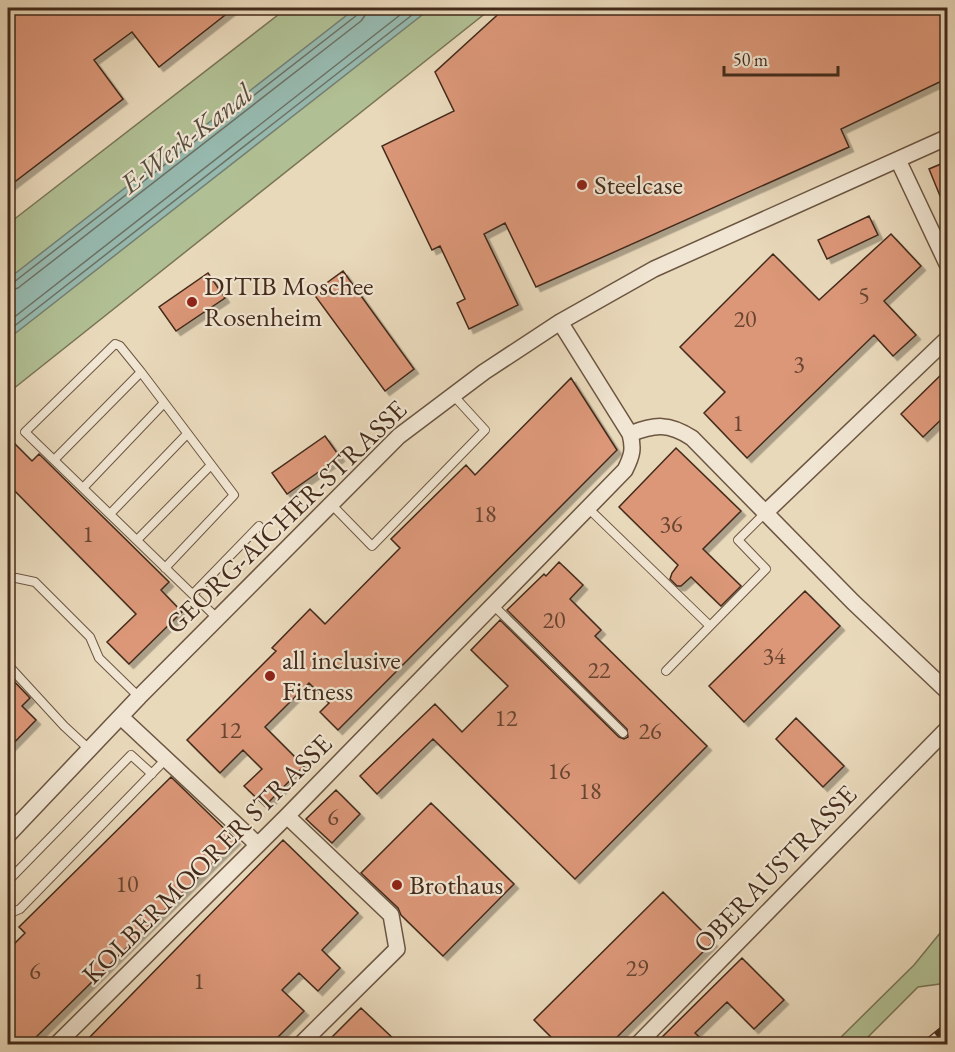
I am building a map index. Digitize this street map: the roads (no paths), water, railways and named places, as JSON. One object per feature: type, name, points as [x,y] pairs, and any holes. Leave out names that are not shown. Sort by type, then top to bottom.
[{"type":"street","name":"GEORG-AICHER-STRASSE","points":[[8,835],[139,697],[330,504],[399,436],[453,395],[560,322],[654,269],[948,137]]},
{"type":"street","points":[[898,160],[948,266]]},
{"type":"street","points":[[560,322],[630,434],[648,427],[663,426],[679,429],[692,438],[853,602],[948,692]]},
{"type":"street","points":[[766,512],[948,338]]},
{"type":"street","name":"KOLBERMOORER STRASSE","points":[[57,1044],[287,816],[625,470],[633,456],[630,434]]},
{"type":"street","points":[[121,717],[258,845]]},
{"type":"street","name":"OBERAUSTRASSE","points":[[638,1044],[948,729]]},
{"type":"street","points":[[287,816],[391,915],[397,949],[300,1044]]},
{"type":"lane","points":[[165,568],[234,495],[141,372],[120,346],[115,344],[25,432],[165,568],[193,594],[218,619]]},
{"type":"lane","points":[[54,460],[141,372]]},
{"type":"lane","points":[[330,504],[372,546],[485,430],[453,395]]},
{"type":"lane","points":[[83,488],[164,403]]},
{"type":"lane","points":[[110,514],[187,434]]},
{"type":"lane","points":[[137,540],[211,465]]},
{"type":"lane","points":[[588,508],[710,626]]},
{"type":"lane","points":[[666,671],[766,569],[738,540],[766,512]]},
{"type":"lane","points":[[193,594],[259,526]]},
{"type":"lane","points":[[16,578],[35,582],[90,637],[99,658],[139,697]]},
{"type":"lane","points":[[492,604],[623,733]]},
{"type":"lane","points":[[8,665],[63,726],[90,750]]},
{"type":"lane","points":[[8,881],[131,755],[152,774]]},
{"type":"lane","points":[[8,914],[20,909],[166,759]]},
{"type":"water","points":[[356,8],[431,8],[8,339],[8,279]]},
{"type":"railway","points":[[925,1044],[948,1025]]},
{"type":"place","name":"Steelcase","points":[[582,185]]},
{"type":"place","name":"DITIB Moschee Rosenheim","points":[[192,302]]},
{"type":"place","name":"all inclusive Fitness","points":[[270,676]]},
{"type":"place","name":"Brothaus","points":[[397,885]]},
{"type":"water label","name":"E-Werk-Kanal","points":[[186,138]]}]
